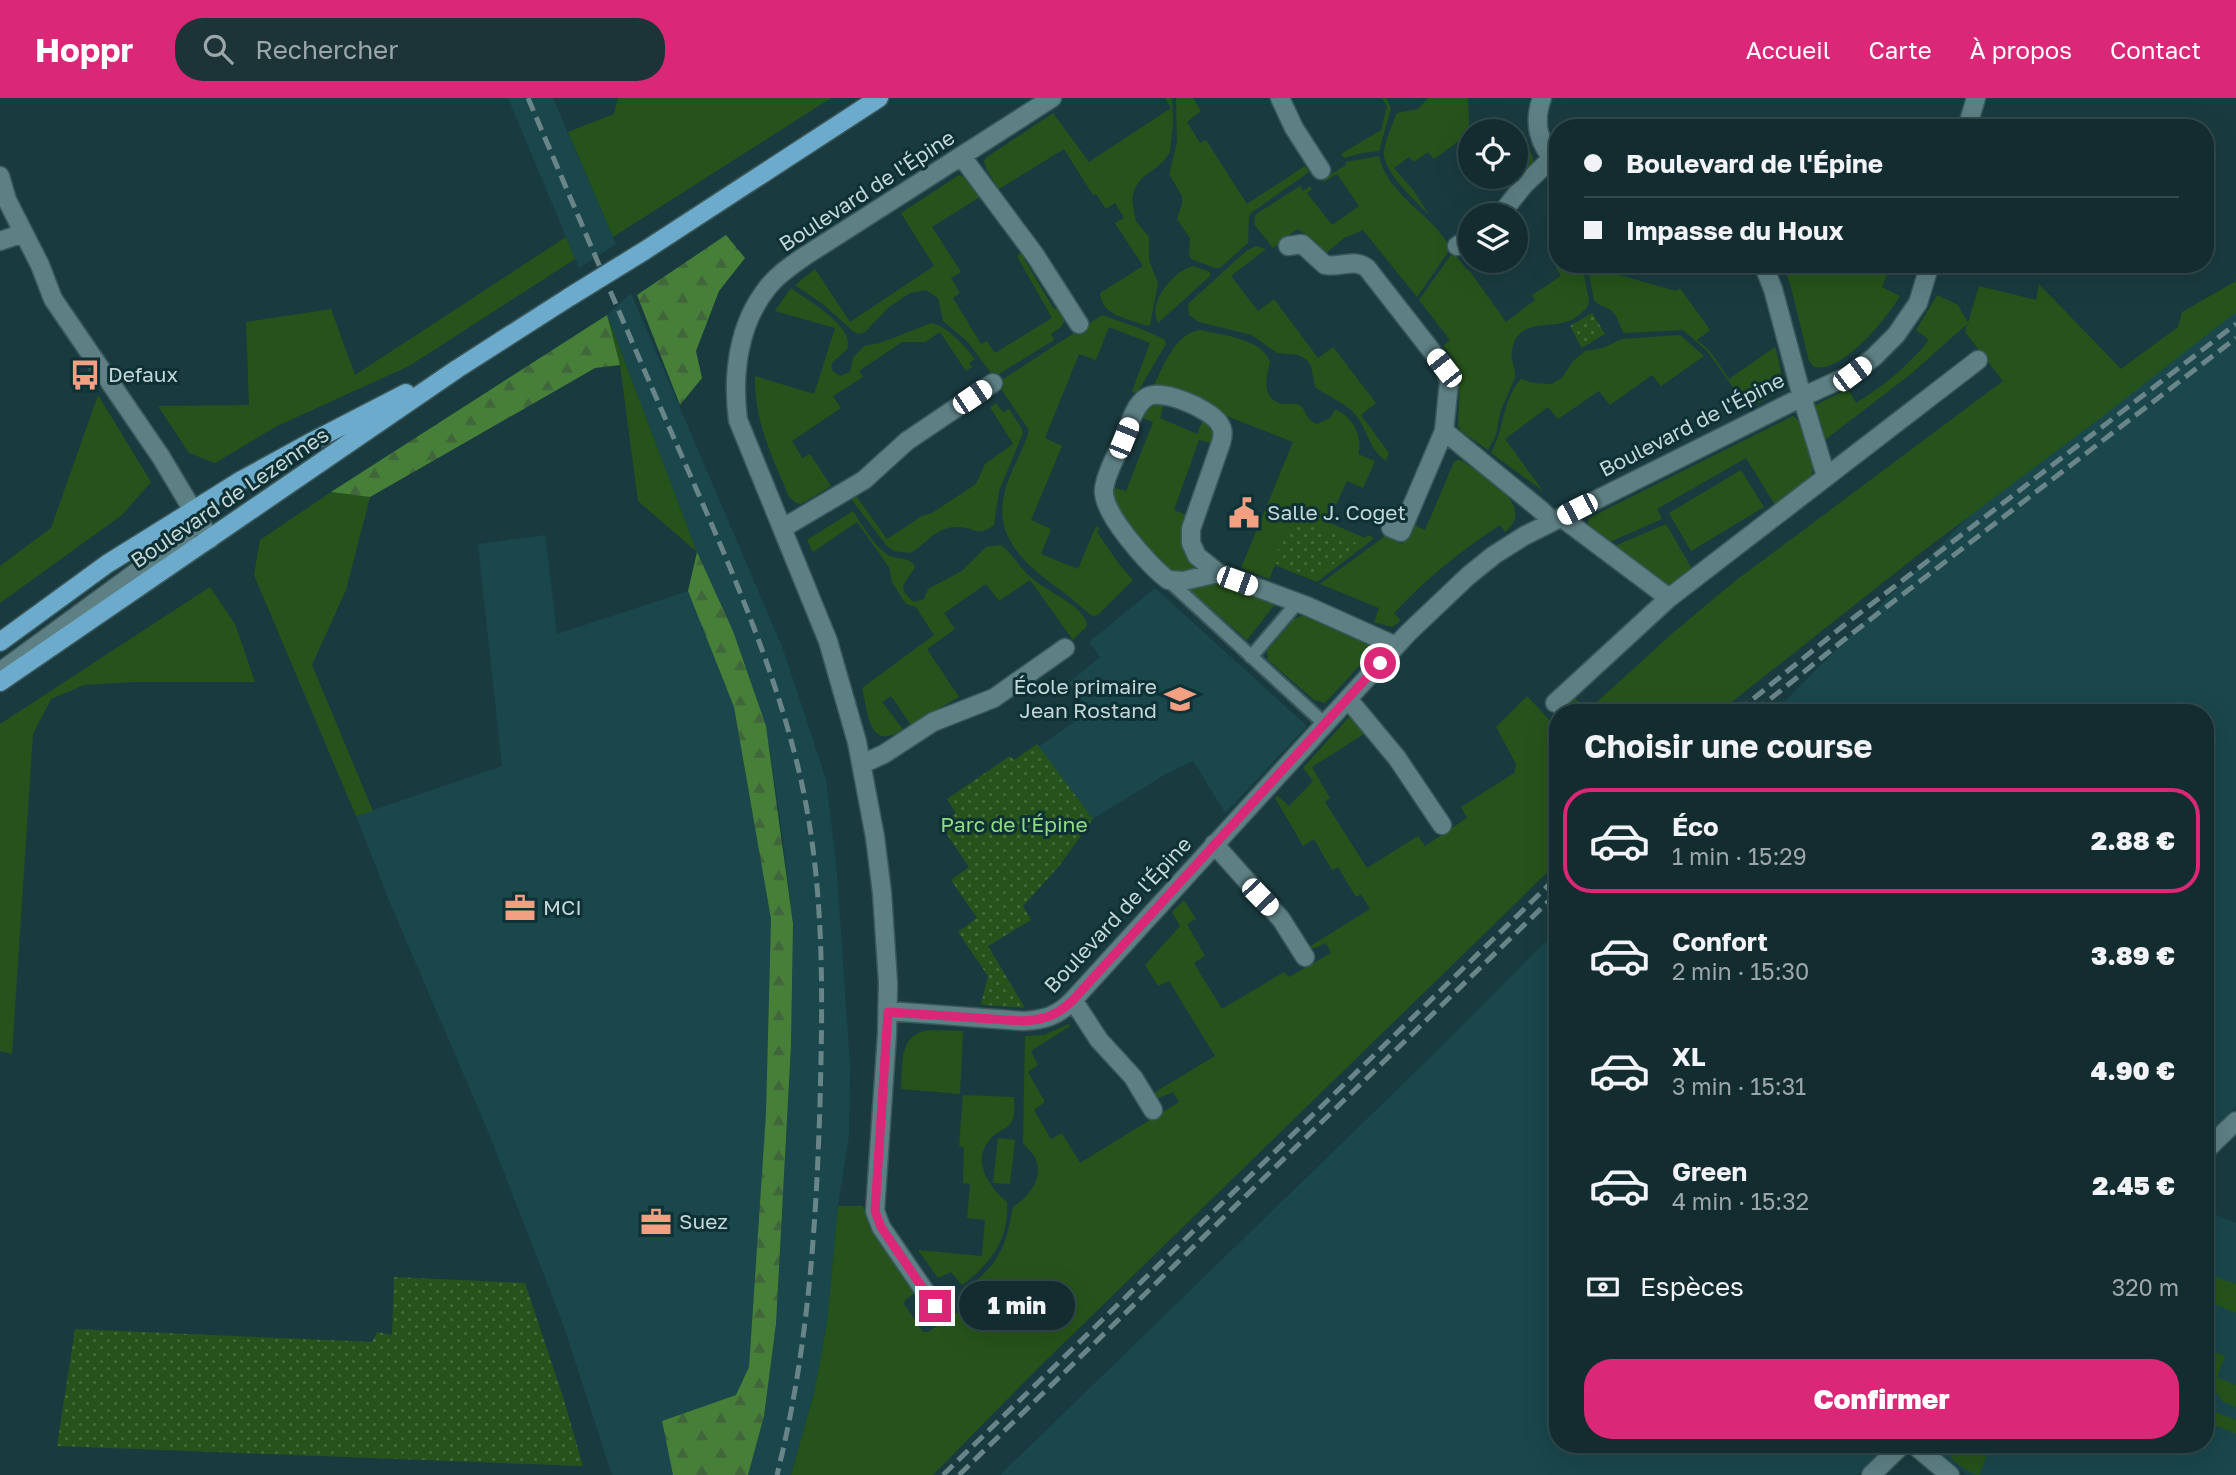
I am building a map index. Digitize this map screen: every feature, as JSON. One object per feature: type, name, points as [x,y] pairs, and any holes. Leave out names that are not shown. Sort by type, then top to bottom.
[{"type":"main road","name":"Boulevard de Lezennes","points":[[0,682],[457,369],[879,98]]},
{"type":"main road","name":"Boulevard de Lezennes","points":[[3,640],[107,564],[193,510],[282,457],[457,369]]},
{"type":"street","name":"Boulevard de l'Épine","points":[[1052,98],[778,276],[755,307],[739,352],[735,400],[738,421],[828,641],[848,703],[862,764],[882,893],[888,1012],[1023,1021],[1040,1020],[1058,1013],[1073,1000],[1396,646],[1441,600],[1482,565],[1509,545],[1556,519],[1802,397],[1767,273]]},
{"type":"street","points":[[1280,98],[1294,128],[1321,170]]},
{"type":"street","points":[[1542,98],[1536,119],[1541,140],[1549,152]]},
{"type":"street","points":[[1970,119],[1976,98]]},
{"type":"street","points":[[962,157],[1035,255],[1079,324]]},
{"type":"street","points":[[1510,203],[1524,185],[1549,166]]},
{"type":"street","points":[[0,176],[7,200],[57,305],[165,464],[210,539]]},
{"type":"street","points":[[0,241],[24,233]]},
{"type":"street","points":[[1288,246],[1302,244],[1325,265],[1356,263],[1367,268],[1444,368],[1449,382],[1444,431],[1401,532],[1391,528]]},
{"type":"street","points":[[1826,476],[1802,397],[1852,374],[1874,357],[1896,335],[1918,303],[1927,273]]},
{"type":"street","points":[[1555,704],[1669,598],[1978,360]]},
{"type":"street","points":[[783,528],[863,480],[907,441],[993,383]]},
{"type":"street","points":[[1325,724],[1154,569],[1110,509],[1104,495],[1104,487],[1134,414],[1144,398],[1159,394],[1169,395],[1214,416],[1222,427],[1222,443],[1191,536],[1197,556],[1218,573],[1297,603],[1396,646]]},
{"type":"street","points":[[1444,431],[1542,511],[1669,598]]},
{"type":"street","name":"Boulevard de Lezennes","points":[[0,672],[183,538],[192,526],[193,510]]},
{"type":"street","points":[[1168,580],[1183,581],[1218,573]]},
{"type":"street","points":[[1251,657],[1297,603]]},
{"type":"street","points":[[862,764],[884,754],[933,722],[994,698],[1065,648]]},
{"type":"street","points":[[1348,699],[1397,758],[1442,825]]},
{"type":"street","points":[[1214,844],[1281,919],[1305,957]]},
{"type":"street","points":[[1073,1000],[1098,1040],[1133,1077],[1153,1110]]},
{"type":"street","points":[[888,1012],[875,1211],[881,1227],[935,1306]]},
{"type":"street","points":[[2214,1142],[2236,1121]]},
{"type":"street","points":[[1871,1475],[1894,1453]]},
{"type":"street","points":[[1924,1453],[1950,1475]]},
{"type":"shaded area","points":[[508,98],[553,98],[616,244],[579,268]]},
{"type":"shaded area","points":[[2236,288],[2236,1106],[2214,1128],[2214,704],[1782,704],[2039,446]]},
{"type":"shaded area","points":[[631,293],[783,649],[826,779],[837,874],[850,1067],[849,1135],[838,1206],[827,1323],[814,1392],[791,1475],[748,1475],[764,1416],[776,1325],[791,1045],[793,924],[781,825],[766,727],[733,631],[697,552],[607,315]]},
{"type":"shaded area","points":[[545,535],[557,634],[688,591],[734,707],[771,919],[766,1113],[749,1367],[736,1395],[662,1421],[673,1475],[612,1475],[563,1324],[487,1129],[390,903],[356,816],[502,766],[478,544]]},
{"type":"shaded area","name":"École primaire Jean Rostand","points":[[1155,588],[1307,726],[1225,813],[1193,761],[1164,775],[1093,819],[1039,747],[1089,711],[1069,683],[1100,657],[1089,642]]},
{"type":"shaded area","points":[[1549,938],[1549,1453],[1879,1453],[1857,1475],[1000,1475],[1442,1046]]},
{"type":"shaded area","points":[[2214,1214],[2236,1223],[2236,1475],[1967,1475],[1940,1453],[2214,1453]]},
{"type":"green space","points":[[618,98],[831,98],[613,237],[568,132],[614,114]]},
{"type":"green space","points":[[1165,98],[1172,98],[1170,152],[1162,163],[1141,179],[1134,190],[1132,201],[1136,221],[1149,237],[1149,260],[1158,283],[1150,325],[1147,326],[1117,316],[1102,301],[1100,293],[1143,266],[1115,223],[1124,218],[1115,203],[1106,209],[1096,194],[1093,195],[1064,149],[999,189],[984,161],[1053,113],[1089,162],[1171,108]]},
{"type":"green space","points":[[1176,98],[1193,98],[1201,111],[1187,122],[1200,143],[1206,140],[1247,204],[1305,166],[1309,172],[1251,213],[1248,243],[1220,268],[1191,259],[1190,238],[1177,219],[1182,196],[1169,174],[1177,143]]},
{"type":"green space","points":[[1382,98],[1386,98],[1391,108],[1379,151],[1344,158],[1341,154],[1381,130],[1387,106]]},
{"type":"green space","points":[[1428,98],[1468,98],[1469,119],[1458,119],[1458,142],[1434,159],[1428,152],[1414,162],[1409,157],[1394,168],[1414,191],[1429,215],[1393,176],[1384,151],[1397,113],[1418,109]]},
{"type":"green space","points":[[1528,144],[1533,158],[1533,163],[1528,168]]},
{"type":"green space","points":[[1379,156],[1382,167],[1395,187],[1438,230],[1451,248],[1417,297],[1363,230],[1344,238],[1325,254],[1319,253],[1304,233],[1297,229],[1273,248],[1254,224],[1255,215],[1300,186],[1303,191],[1310,186],[1312,189],[1307,193],[1332,225],[1359,206],[1337,174],[1324,182],[1323,179],[1346,165],[1345,162]]},
{"type":"green space","points":[[959,175],[969,184],[973,182],[983,195],[932,227],[961,272],[951,278],[960,293],[953,298],[981,344],[987,341],[995,353],[1052,318],[1017,256],[1025,249],[1024,259],[1054,309],[1064,310],[1066,319],[1061,327],[1051,334],[1054,340],[994,377],[968,342],[943,321],[938,298],[926,290],[910,293],[889,307],[865,332],[859,334],[795,285],[815,269],[850,322],[934,266],[901,213]]},
{"type":"green space","points":[[726,235],[745,258],[719,291],[696,351],[702,378],[680,405],[637,295]]},
{"type":"green space","points":[[566,237],[575,259],[409,366],[277,426],[215,463],[189,453],[158,406],[249,405],[246,322],[331,309],[355,375]]},
{"type":"green space","points":[[1256,246],[1266,249],[1231,276],[1258,311],[1274,299],[1318,358],[1333,347],[1376,403],[1361,415],[1389,453],[1386,461],[1372,445],[1356,415],[1315,387],[1311,366],[1307,360],[1298,355],[1277,353],[1252,335],[1199,322],[1189,315],[1188,304],[1246,251]]},
{"type":"green space","points":[[1453,252],[1458,258],[1458,273],[1471,273],[1506,322],[1535,300],[1532,295],[1561,276],[1559,273],[1584,273],[1589,301],[1580,314],[1561,323],[1531,327],[1516,338],[1512,350],[1515,377],[1500,413],[1496,435],[1488,450],[1458,426],[1460,375],[1453,358],[1443,346],[1450,340],[1419,300]]},
{"type":"green space","points":[[1193,266],[1210,272],[1210,276],[1158,323],[1156,306],[1159,297],[1170,281]]},
{"type":"green space","points":[[1589,273],[1613,273],[1676,291],[1680,288],[1710,330],[1697,340],[1709,350],[1729,379],[1775,347],[1781,371],[1780,386],[1770,397],[1748,408],[1707,351],[1683,330],[1624,333],[1613,312],[1594,300]]},
{"type":"green space","points":[[1786,273],[1888,273],[1882,287],[1900,296],[1875,330],[1851,353],[1825,367],[1814,367],[1809,361]]},
{"type":"green space","points":[[2236,281],[2236,312],[1919,554],[1729,704],[1595,704],[1735,581],[2003,381],[1965,332],[1967,324],[1912,373],[1821,443],[1814,406],[1848,389],[1856,403],[1904,367],[1929,340],[1916,330],[1937,295],[1958,305],[1968,323],[1979,286],[2036,300],[2039,284],[2121,369],[2178,327],[2182,312]]},
{"type":"green space","points":[[791,288],[828,315],[844,332],[848,341],[847,349],[832,365],[834,372],[840,376],[850,372],[853,358],[864,346],[880,343],[932,323],[950,333],[975,359],[969,363],[972,367],[966,371],[940,332],[925,342],[902,342],[859,371],[863,377],[833,396],[841,408],[792,441],[802,458],[810,454],[831,486],[801,504],[789,497],[770,452],[758,409],[755,376],[814,394],[835,328],[775,311]]},
{"type":"green space","points":[[1592,313],[1605,334],[1582,348],[1570,326]]},
{"type":"green space","points":[[607,315],[697,552],[638,501],[620,365]]},
{"type":"green space","points":[[607,315],[620,365],[595,368],[370,497],[331,492]]},
{"type":"green space","points":[[1102,315],[1164,339],[1166,344],[1137,393],[1132,392],[1150,343],[1109,327],[1096,360],[1079,354],[1045,438],[1062,446],[1031,520],[1051,529],[1041,554],[1078,569],[1096,526],[1100,528],[1097,532],[1133,580],[1098,615],[1092,616],[1028,563],[1010,540],[1004,527],[1004,496],[1029,430],[997,383]]},
{"type":"green space","points":[[1200,330],[1240,339],[1259,348],[1270,362],[1267,387],[1275,401],[1299,405],[1317,424],[1330,418],[1335,410],[1341,412],[1351,421],[1358,434],[1358,454],[1375,461],[1363,488],[1347,481],[1328,522],[1365,538],[1367,535],[1373,537],[1372,540],[1317,582],[1275,565],[1269,579],[1241,568],[1293,442],[1153,387],[1177,344],[1191,333]]},
{"type":"green space","points":[[1680,335],[1704,356],[1661,386],[1652,375],[1610,405],[1599,391],[1558,419],[1548,407],[1505,439],[1543,491],[1491,453],[1511,395],[1521,379],[1551,384],[1562,378],[1573,361],[1585,351],[1603,348],[1622,339]]},
{"type":"green space","points":[[98,395],[151,482],[122,515],[0,603],[0,566],[51,528]]},
{"type":"green space","points":[[1156,402],[1164,404],[1160,418],[1197,434],[1203,420],[1214,433],[1214,444],[1199,440],[1174,510],[1189,516],[1200,568],[1168,572],[1145,547],[1113,501],[1112,487],[1126,491],[1153,422],[1139,416],[1148,405]]},
{"type":"green space","points":[[996,403],[1003,412],[1009,409],[1023,433],[999,491],[994,525],[983,531],[964,527],[944,529],[910,553],[894,551],[887,546],[849,496],[854,493],[887,539],[922,516],[932,513],[976,484],[985,464],[1013,444],[990,407]]},
{"type":"green space","points":[[1793,416],[1808,436],[1813,454],[1813,471],[1810,478],[1775,505],[1746,458],[1657,509],[1662,519],[1605,544],[1590,530],[1589,518]]},
{"type":"green space","points":[[1457,460],[1493,482],[1511,501],[1515,511],[1514,522],[1505,532],[1500,525],[1444,566],[1394,613],[1401,621],[1392,627],[1374,622],[1379,608],[1320,584],[1385,536],[1402,544],[1412,524],[1425,530]]},
{"type":"green space","points":[[1741,470],[1764,507],[1691,551],[1669,513]]},
{"type":"green space","points":[[331,492],[370,497],[346,590],[312,665],[373,811],[356,816],[254,575],[260,540]]},
{"type":"green space","points":[[853,511],[880,549],[889,555],[909,560],[915,566],[903,588],[914,602],[924,599],[928,589],[962,571],[986,547],[1001,545],[1032,578],[1077,609],[1086,620],[1087,626],[1073,640],[1030,580],[999,601],[986,584],[944,613],[955,629],[927,649],[959,697],[911,725],[891,696],[882,702],[903,729],[883,736],[872,726],[862,688],[934,635],[916,607],[906,604],[892,582],[889,567],[857,522],[813,552],[807,540]]},
{"type":"green space","points":[[1294,517],[1358,544],[1316,578],[1272,562]]},
{"type":"green space","points":[[1666,524],[1692,569],[1668,587],[1610,548]]},
{"type":"green space","points":[[697,552],[733,631],[766,726],[793,924],[791,1045],[776,1324],[764,1416],[748,1475],[673,1475],[662,1421],[736,1395],[749,1367],[766,1113],[771,919],[734,707],[688,591]]},
{"type":"green space","points":[[1221,583],[1276,603],[1247,640],[1188,588]]},
{"type":"green space","points":[[210,587],[235,624],[255,682],[132,682],[84,685],[51,699],[33,734],[12,1054],[0,1051],[0,724]]},
{"type":"green space","points":[[1303,615],[1361,638],[1367,642],[1372,652],[1325,703],[1314,700],[1268,660],[1267,651],[1294,619]]},
{"type":"green space","points":[[1527,696],[1549,719],[1549,871],[1034,1372],[933,1475],[791,1475],[814,1393],[827,1323],[838,1206],[863,1206],[870,1229],[915,1293],[905,1300],[904,1304],[923,1332],[928,1332],[968,1305],[970,1296],[965,1290],[986,1271],[999,1254],[1004,1245],[1013,1207],[1030,1192],[1037,1178],[1037,1164],[1033,1154],[1023,1143],[1025,1036],[1044,1035],[1069,1024],[1070,1026],[1031,1051],[1038,1065],[1028,1072],[1045,1102],[1034,1110],[1051,1139],[1062,1133],[1080,1163],[1179,1102],[1173,1092],[1156,1099],[1152,1094],[1215,1056],[1169,981],[1158,986],[1145,965],[1180,926],[1172,912],[1184,900],[1196,919],[1187,924],[1205,956],[1194,963],[1222,1009],[1284,972],[1289,977],[1331,953],[1326,943],[1307,948],[1370,909],[1361,894],[1356,897],[1338,867],[1332,870],[1314,839],[1303,846],[1275,798],[1278,796],[1289,806],[1313,781],[1303,768],[1350,716],[1356,718],[1367,732],[1312,767],[1330,798],[1325,802],[1367,868],[1418,836],[1425,846],[1467,818],[1461,807],[1514,773],[1516,764],[1496,727]]},
{"type":"green space","points":[[1573,696],[1580,704],[1565,704]]},
{"type":"green space","name":"Parc de l'Épine","points":[[1037,744],[1093,819],[1059,866],[1023,906],[1031,920],[988,946],[1025,1008],[985,1005],[981,1004],[988,976],[958,932],[977,918],[951,880],[969,867],[940,824],[956,813],[947,799],[1010,756],[1014,760]]},
{"type":"green space","points":[[963,1031],[960,1094],[901,1089],[907,1043],[920,1032]]},
{"type":"green space","points":[[963,1095],[1014,1097],[1014,1108],[1010,1124],[992,1137],[982,1154],[988,1180],[1007,1202],[1005,1227],[996,1250],[981,1269],[962,1285],[951,1272],[938,1278],[918,1250],[982,1256],[985,1220],[967,1218],[970,1184],[963,1183],[964,1148],[959,1146]]},
{"type":"green space","points":[[998,1138],[1015,1140],[1010,1184],[993,1183]]},
{"type":"green space","points":[[2214,1276],[2236,1284],[2236,1313],[2214,1304]]},
{"type":"green space","points":[[394,1277],[525,1283],[583,1466],[57,1446],[75,1329],[372,1342],[377,1332],[392,1335]]},
{"type":"green space","points":[[2214,1352],[2225,1356],[2217,1377],[2236,1385],[2236,1407],[2222,1401],[2214,1392]]},
{"type":"green space","points":[[2214,1411],[2236,1420],[2236,1434],[2214,1425]]},
{"type":"green space","points":[[1948,1453],[1987,1455],[1979,1475],[1957,1464]]},
{"type":"railway","points":[[528,98],[741,595],[785,718],[805,802],[820,930],[820,1103],[809,1290],[788,1429],[777,1475]]},
{"type":"railway","points":[[1747,704],[1843,626],[2236,324]]},
{"type":"railway","points":[[1764,704],[2236,338]]},
{"type":"railway","points":[[943,1475],[1549,885]]},
{"type":"railway","points":[[959,1475],[1549,901]]},
{"type":"place","name":"Defaux","points":[[85,375]]},
{"type":"place","name":"Salle J. Coget","points":[[1244,513]]},
{"type":"place","name":"École primaire Jean Rostand","points":[[1180,699]]},
{"type":"place","name":"MCI","points":[[520,908]]},
{"type":"place","name":"Suez","points":[[656,1222]]},
{"type":"route","points":[[935,1306],[881,1227],[875,1211],[888,1012],[1023,1021],[1050,1018],[1066,1008],[1380,663]]}]
